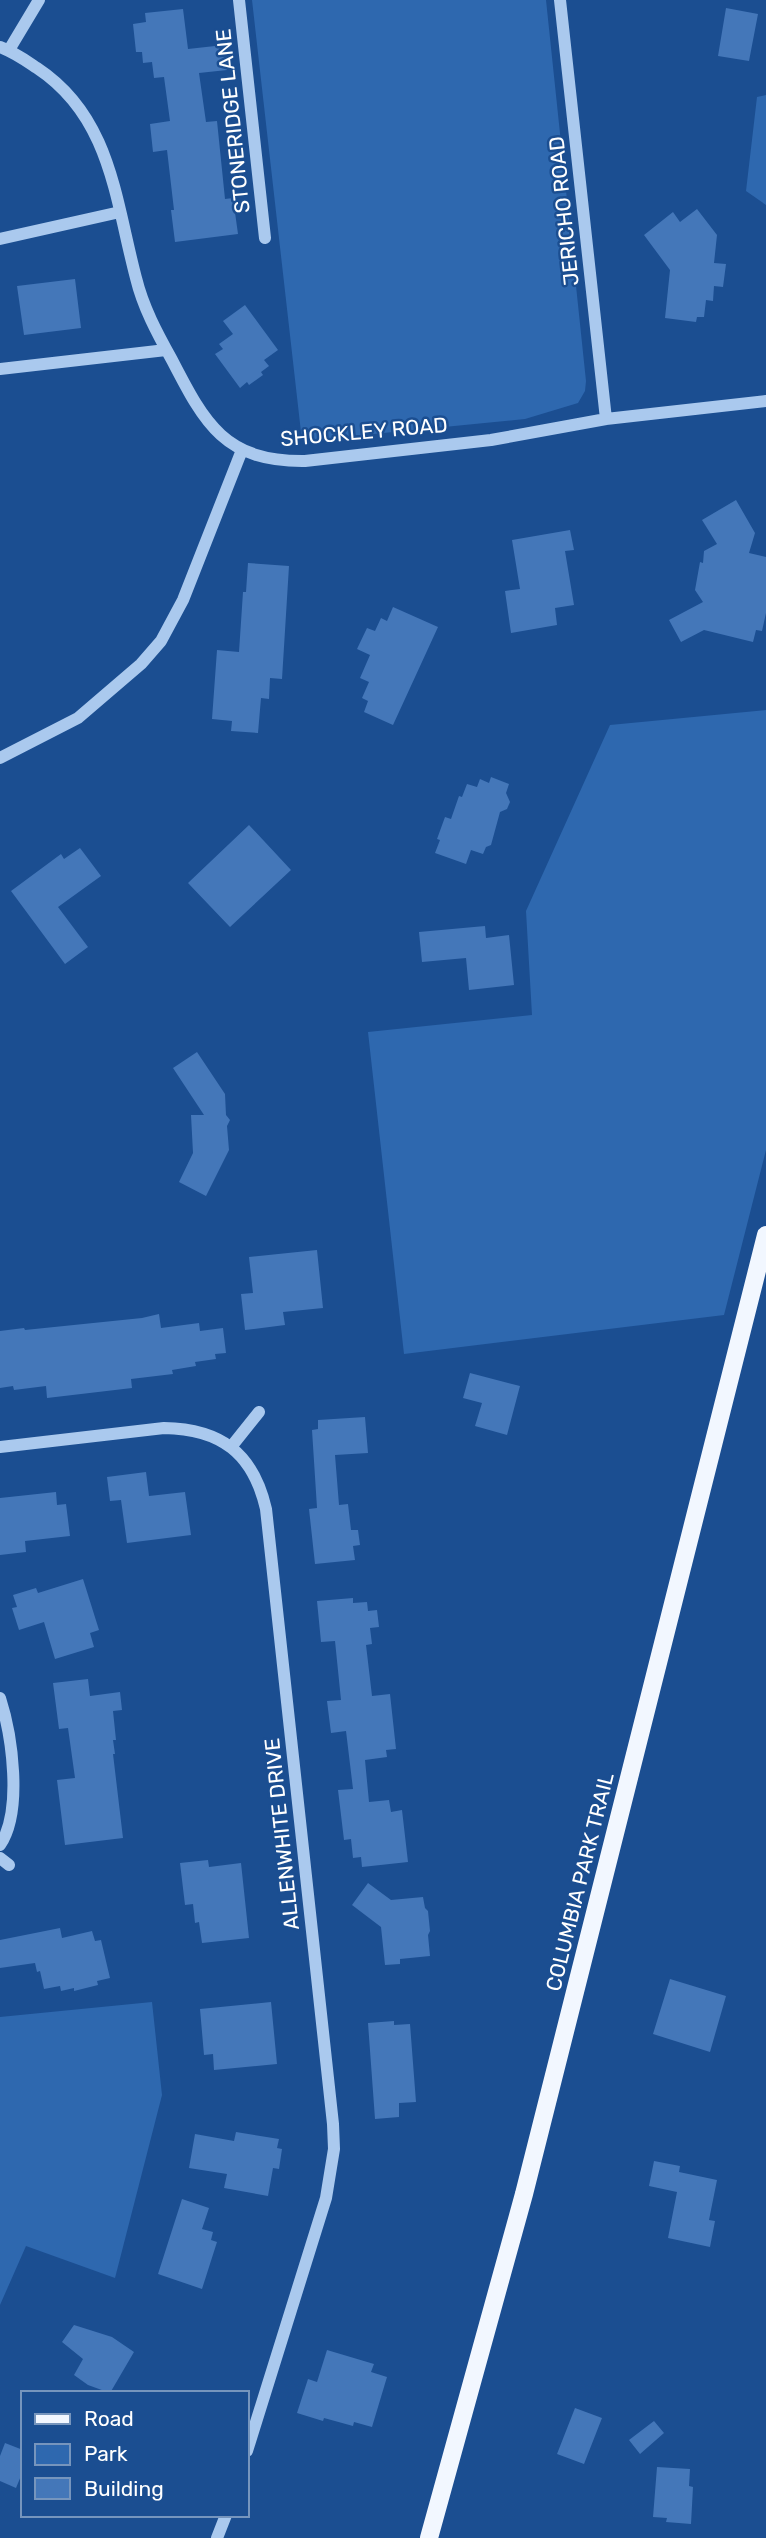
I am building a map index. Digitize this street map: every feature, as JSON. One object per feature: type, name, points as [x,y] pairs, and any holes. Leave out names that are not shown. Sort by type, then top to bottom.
[{"type":"main road","name":"COLUMBIA PARK TRAIL","points":[[429,2538],[524,2194],[766,1235]]},
{"type":"street","points":[[5,49],[39,0]]},
{"type":"street","name":"STONERIDGE LANE","points":[[239,0],[265,238]]},
{"type":"street","name":"JERICHO ROAD","points":[[560,0],[606,419]]},
{"type":"street","name":"SHOCKLEY ROAD","points":[[5,49],[47,74],[83,111],[104,152],[145,307],[195,406],[211,428],[242,450],[281,461],[305,461],[502,438],[606,419],[766,401]]},
{"type":"street","points":[[0,239],[120,212]]},
{"type":"street","points":[[0,369],[166,350]]},
{"type":"street","points":[[0,758],[78,718],[141,664],[162,641],[183,600],[242,450]]},
{"type":"street","points":[[232,1447],[258,1412]]},
{"type":"street","name":"ALLENWHITE DRIVE","points":[[0,1447],[164,1429],[195,1431],[220,1439],[232,1447],[255,1475],[266,1509],[334,2149],[327,2198],[248,2448]]},
{"type":"street","points":[[0,1698],[6,1723],[14,1802],[9,1828],[0,1845]]},
{"type":"street","points":[[217,2538],[225,2517]]},
{"type":"green space","points":[[252,0],[546,0],[586,381],[585,391],[578,403],[525,419],[302,441]]},
{"type":"green space","points":[[766,95],[766,205],[746,191],[757,97]]},
{"type":"green space","points":[[766,710],[766,1150],[724,1315],[404,1354],[368,1032],[532,1015],[526,911],[610,725]]},
{"type":"green space","points":[[152,2002],[162,2095],[115,2278],[26,2246],[0,2305],[0,2017]]},
{"type":"building","points":[[726,8],[758,14],[749,61],[718,56]]},
{"type":"building","points":[[183,9],[188,49],[224,45],[227,70],[199,73],[206,122],[217,121],[225,199],[233,198],[238,234],[175,242],[167,150],[153,152],[150,124],[170,121],[164,77],[154,78],[152,62],[143,63],[142,52],[136,52],[133,24],[146,22],[145,13]]},
{"type":"building","points":[[697,209],[717,235],[714,263],[726,264],[723,287],[714,286],[713,301],[706,300],[704,317],[697,317],[696,322],[665,318],[670,270],[644,235],[673,212],[680,222]]},
{"type":"building","points":[[75,279],[81,328],[24,335],[17,286]]},
{"type":"building","points":[[245,305],[278,350],[264,360],[269,366],[261,372],[263,375],[240,388],[215,354],[223,349],[219,344],[233,334],[223,321]]},
{"type":"building","points":[[736,500],[755,533],[749,553],[766,557],[766,613],[762,631],[756,630],[753,642],[704,630],[681,642],[669,620],[703,602],[695,590],[700,562],[703,563],[704,551],[717,544],[702,520]]},
{"type":"building","points":[[570,530],[574,550],[565,551],[574,605],[555,608],[557,625],[511,633],[505,591],[520,589],[512,540]]},
{"type":"building","points":[[248,563],[289,566],[282,679],[270,678],[269,699],[261,698],[258,733],[231,731],[232,721],[212,719],[217,650],[239,652]]},
{"type":"building","points":[[393,607],[438,627],[393,725],[364,712],[368,701],[362,698],[369,682],[360,678],[370,655],[357,649],[367,628],[375,631],[381,618],[387,621]]},
{"type":"building","points":[[491,777],[509,784],[506,793],[510,802],[507,809],[500,812],[491,845],[486,847],[483,854],[471,850],[466,864],[435,853],[445,817],[451,819],[459,796],[462,797],[467,784],[477,787],[480,779],[489,783]]},
{"type":"building","points":[[249,825],[291,870],[230,927],[188,883]]},
{"type":"building","points":[[80,848],[101,876],[58,907],[88,947],[65,964],[11,891],[61,854],[64,859]]},
{"type":"building","points":[[485,926],[486,938],[509,935],[514,985],[469,990],[466,958],[422,962],[419,932]]},
{"type":"building","points":[[197,1052],[225,1094],[226,1115],[230,1120],[227,1126],[229,1150],[206,1196],[179,1182],[193,1153],[191,1115],[204,1115],[173,1068]]},
{"type":"building","points":[[317,1250],[323,1308],[283,1312],[285,1325],[245,1330],[241,1294],[253,1293],[249,1257]]},
{"type":"building","points":[[159,1314],[161,1328],[199,1323],[200,1331],[223,1328],[226,1353],[215,1354],[216,1359],[195,1362],[196,1366],[172,1370],[173,1374],[131,1379],[132,1388],[47,1398],[46,1386],[14,1390],[13,1386],[0,1388],[0,1331],[142,1318]]},
{"type":"building","points":[[470,1373],[520,1386],[507,1435],[475,1426],[482,1403],[463,1398]]},
{"type":"building","points":[[365,1417],[368,1453],[335,1455],[339,1505],[348,1504],[351,1530],[358,1530],[360,1545],[353,1546],[355,1560],[315,1564],[309,1509],[317,1508],[312,1430],[318,1429],[318,1420]]},
{"type":"building","points":[[146,1472],[149,1496],[185,1492],[191,1535],[127,1543],[121,1500],[110,1501],[107,1477]]},
{"type":"building","points":[[56,1492],[57,1505],[66,1504],[70,1536],[25,1541],[26,1552],[0,1555],[0,1498]]},
{"type":"building","points":[[83,1579],[99,1630],[90,1633],[94,1647],[55,1659],[44,1622],[19,1630],[12,1608],[17,1607],[13,1595],[36,1588],[38,1593]]},
{"type":"building","points":[[353,1598],[353,1603],[367,1602],[368,1611],[377,1610],[379,1627],[370,1628],[372,1644],[366,1645],[372,1696],[390,1694],[396,1749],[386,1750],[387,1757],[365,1760],[369,1802],[389,1800],[391,1812],[402,1810],[408,1862],[362,1867],[361,1857],[353,1858],[351,1839],[344,1840],[338,1790],[353,1789],[346,1731],[331,1733],[327,1701],[341,1700],[335,1641],[321,1642],[317,1601]]},
{"type":"building","points":[[88,1679],[90,1696],[120,1692],[122,1710],[113,1711],[116,1740],[113,1740],[113,1754],[123,1838],[65,1845],[57,1780],[75,1778],[68,1728],[59,1729],[53,1683]]},
{"type":"building","points":[[208,1860],[209,1867],[241,1863],[249,1938],[202,1943],[199,1922],[195,1923],[193,1904],[185,1905],[180,1863]]},
{"type":"building","points":[[368,1883],[391,1900],[423,1897],[428,1911],[430,1956],[400,1959],[400,1964],[385,1965],[381,1927],[352,1905]]},
{"type":"building","points":[[60,1928],[62,1938],[92,1931],[95,1941],[101,1940],[110,1978],[97,1981],[98,1985],[61,1991],[60,1986],[44,1989],[40,1971],[37,1972],[35,1963],[0,1968],[0,1940]]},
{"type":"building","points":[[670,1979],[726,1996],[710,2052],[653,2034]]},
{"type":"building","points":[[271,2002],[277,2064],[214,2070],[213,2054],[204,2055],[200,2009]]},
{"type":"building","points":[[394,2021],[394,2025],[410,2024],[416,2102],[399,2103],[399,2117],[375,2119],[368,2023]]},
{"type":"building","points":[[236,2132],[279,2139],[277,2148],[282,2149],[279,2169],[273,2168],[268,2196],[224,2188],[227,2174],[189,2168],[195,2134],[234,2141]]},
{"type":"building","points":[[654,2161],[680,2166],[679,2172],[717,2180],[709,2220],[715,2221],[710,2247],[668,2238],[677,2192],[649,2186]]},
{"type":"building","points":[[182,2199],[209,2208],[202,2229],[213,2232],[211,2240],[217,2242],[202,2289],[158,2274]]},
{"type":"building","points":[[74,2325],[112,2337],[134,2352],[111,2391],[104,2391],[88,2385],[74,2375],[83,2359],[62,2342]]},
{"type":"building","points":[[327,2350],[374,2364],[371,2372],[387,2377],[372,2427],[354,2422],[353,2426],[324,2418],[323,2421],[297,2413],[308,2379],[317,2382]]},
{"type":"building","points":[[575,2408],[602,2418],[584,2464],[557,2454]]},
{"type":"building","points":[[654,2421],[664,2433],[640,2454],[629,2440]]},
{"type":"building","points":[[5,2443],[21,2449],[21,2476],[16,2488],[0,2481],[0,2456]]},
{"type":"building","points":[[657,2467],[690,2469],[689,2486],[693,2487],[691,2524],[666,2522],[667,2518],[653,2517]]}]
